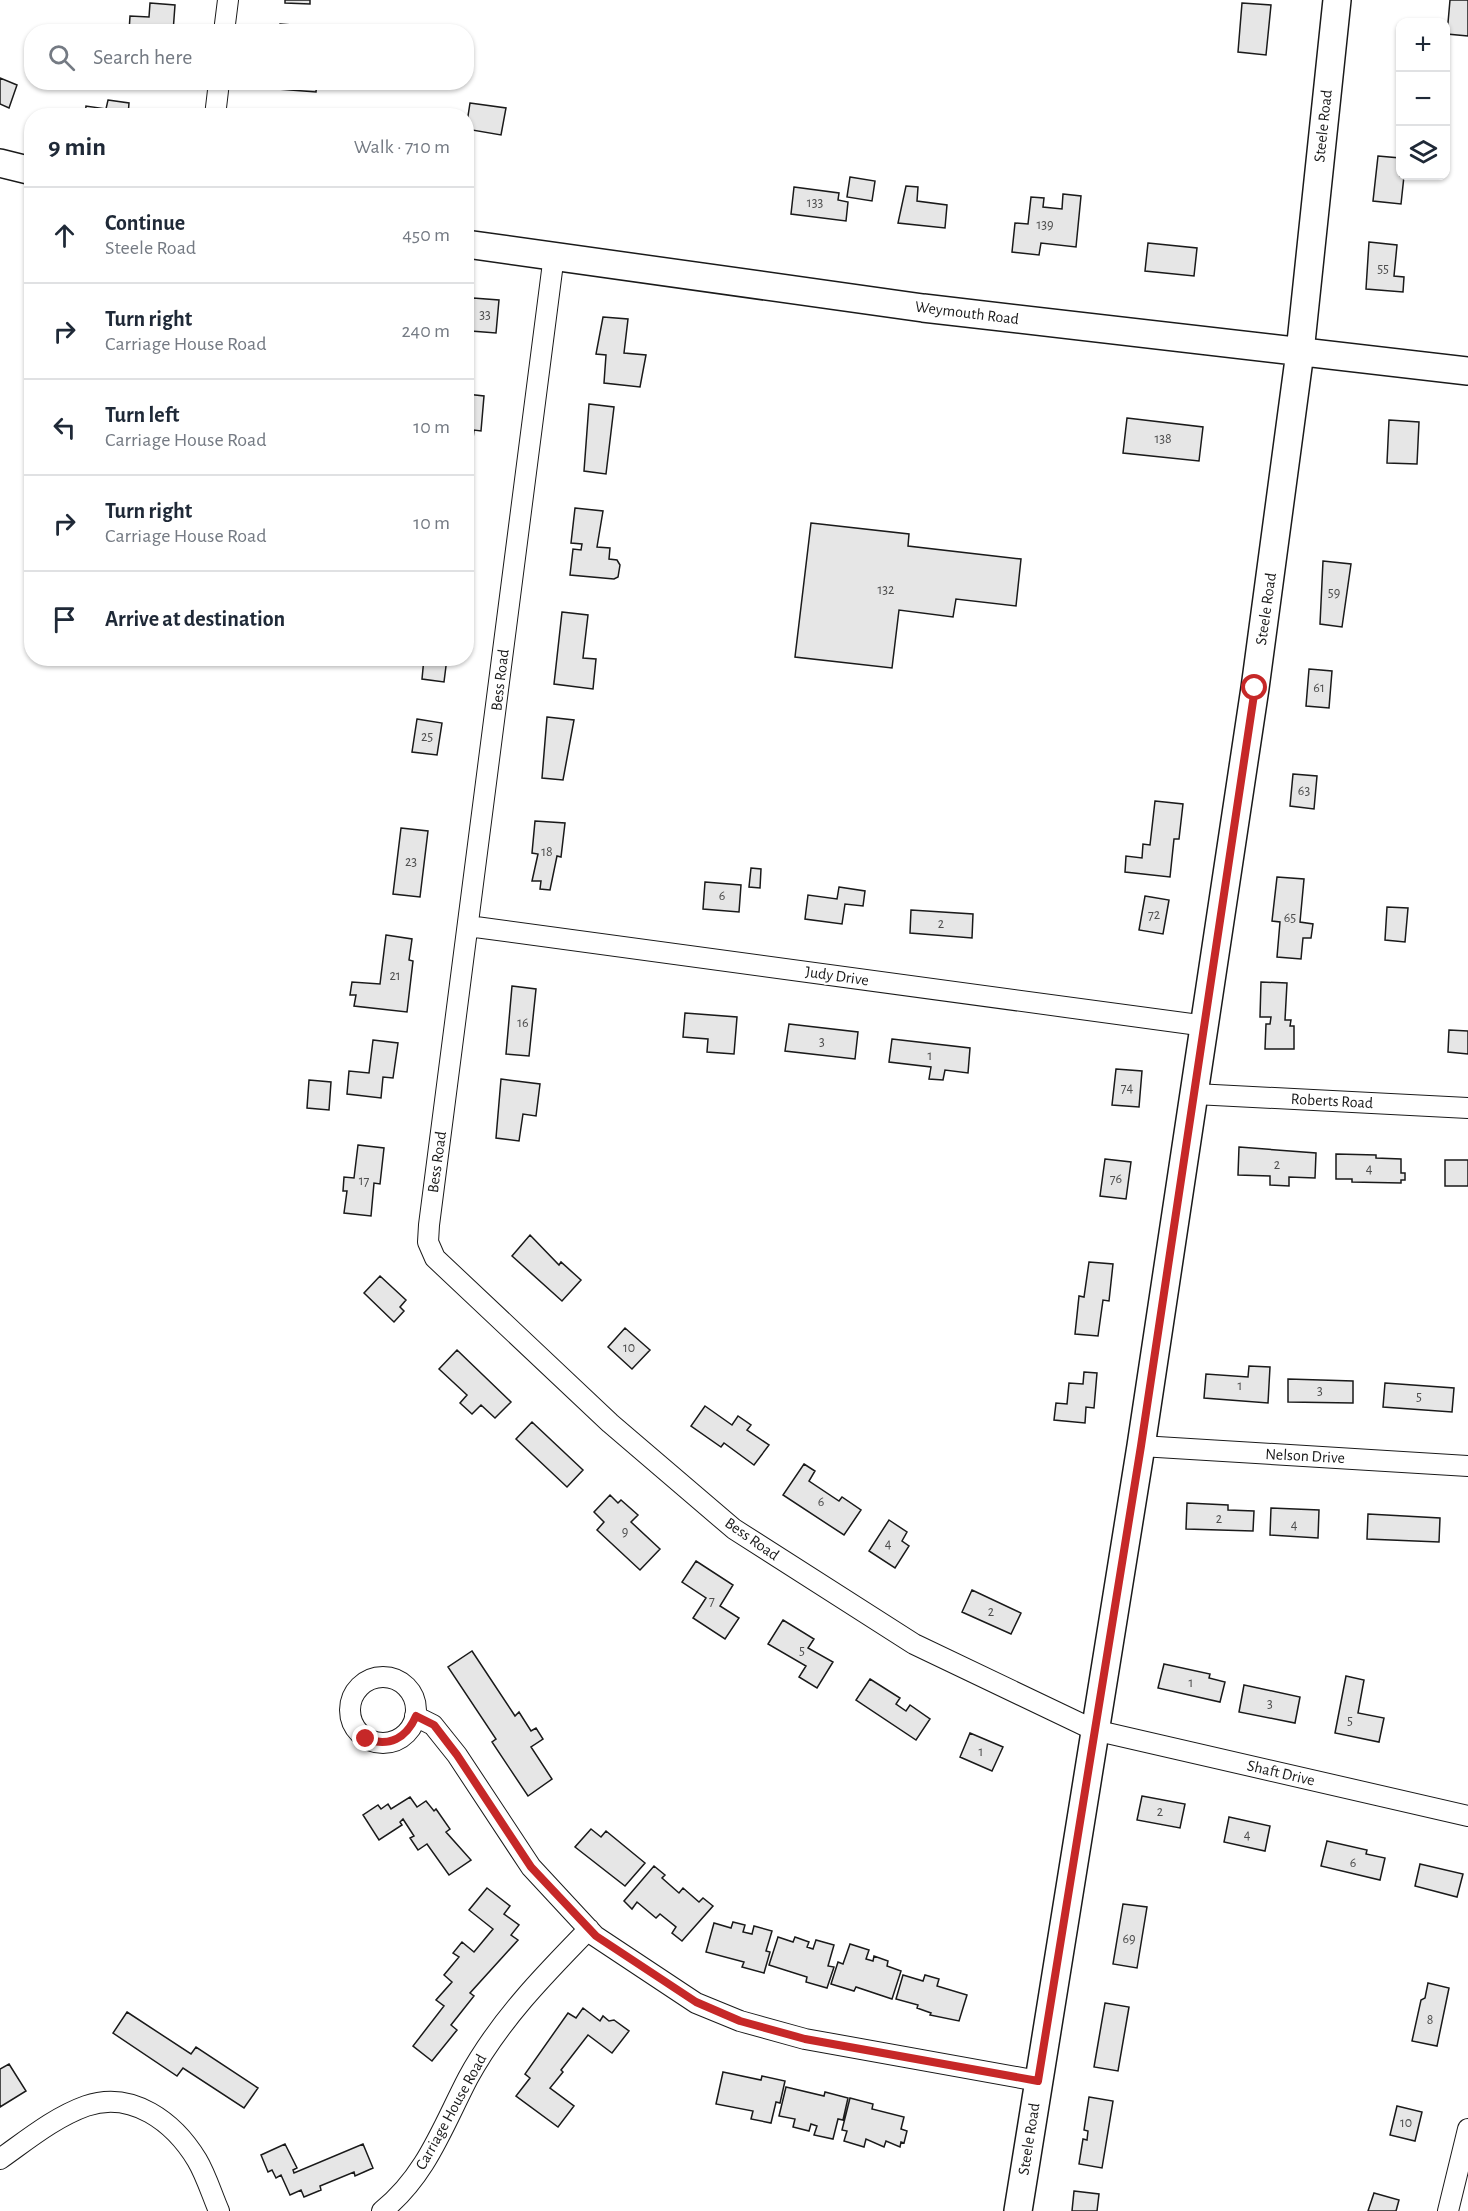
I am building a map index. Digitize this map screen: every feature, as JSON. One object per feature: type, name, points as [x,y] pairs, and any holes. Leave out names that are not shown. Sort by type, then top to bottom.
[{"type":"street","points":[[225,24],[228,0]]},
{"type":"street","name":"Steele Road","points":[[1018,2211],[1141,1446],[1206,1026],[1255,688],[1300,352],[1337,0]]},
{"type":"street","points":[[216,108],[218,90]]},
{"type":"street","points":[[0,163],[24,169]]},
{"type":"street","name":"Weymouth Road","points":[[474,245],[923,308],[1468,370]]},
{"type":"street","name":"Bess Road","points":[[554,255],[428,1242],[435,1258],[610,1423],[734,1529],[914,1644],[1094,1730]]},
{"type":"street","name":"Judy Drive","points":[[468,926],[1206,1026]]},
{"type":"street","name":"Roberts Road","points":[[1195,1094],[1468,1108]]},
{"type":"street","name":"Nelson Drive","points":[[1141,1446],[1468,1466]]},
{"type":"street","points":[[416,1716],[434,1725],[457,1755],[531,1867],[589,1929],[649,1974],[686,1997],[740,2021],[805,2039],[1038,2081]]},
{"type":"street","name":"Shaft Drive","points":[[1094,1730],[1468,1816]]},
{"type":"street","name":"Carriage House Road","points":[[381,2211],[409,2185],[433,2150],[468,2078],[522,1999],[589,1929]]},
{"type":"street","points":[[0,2159],[48,2126],[87,2105],[119,2101],[150,2110],[174,2131],[198,2160],[219,2211]]},
{"type":"street","points":[[1448,2211],[1468,2129]]},
{"type":"building","points":[[285,0],[310,0],[310,4],[285,3]]},
{"type":"building","points":[[1450,0],[1468,0],[1468,36],[1450,34]]},
{"type":"building","points":[[150,3],[175,5],[174,24],[130,24],[130,16],[149,17]]},
{"type":"building","points":[[1242,3],[1271,5],[1266,55],[1238,52]]},
{"type":"building","points":[[0,78],[17,85],[9,108],[0,104]]},
{"type":"building","points":[[291,90],[316,90],[316,92]]},
{"type":"building","points":[[108,100],[129,103],[129,108],[106,108]]},
{"type":"building","points":[[470,103],[506,108],[501,135],[474,130],[474,108],[469,108]]},
{"type":"building","points":[[1378,156],[1396,158],[1396,180],[1404,180],[1401,204],[1373,201]]},
{"type":"building","points":[[850,177],[875,181],[872,201],[847,197]]},
{"type":"building","points":[[906,186],[918,187],[917,201],[947,205],[945,228],[898,223]]},
{"type":"building","points":[[794,187],[839,193],[838,200],[848,202],[846,221],[791,214]]},
{"type":"building","points":[[1063,194],[1081,196],[1076,247],[1041,243],[1039,255],[1012,252],[1015,223],[1028,224],[1031,197],[1044,198],[1043,207],[1062,209]]},
{"type":"building","points":[[1369,242],[1397,245],[1394,276],[1404,277],[1403,292],[1366,289]]},
{"type":"building","points":[[1148,243],[1197,248],[1194,276],[1145,271]]},
{"type":"building","points":[[474,298],[499,300],[496,333],[474,331]]},
{"type":"building","points":[[603,317],[628,319],[624,353],[646,355],[640,387],[604,383],[606,355],[596,354]]},
{"type":"building","points":[[474,395],[484,396],[481,431],[474,430]]},
{"type":"building","points":[[589,404],[614,407],[606,474],[584,471]]},
{"type":"building","points":[[1127,418],[1203,427],[1199,461],[1123,453]]},
{"type":"building","points":[[1389,420],[1419,422],[1417,464],[1387,463]]},
{"type":"building","points":[[575,508],[603,511],[597,547],[610,548],[609,559],[617,560],[620,565],[618,577],[614,579],[570,575],[573,549],[581,550],[582,544],[571,543]]},
{"type":"building","points":[[811,523],[909,534],[908,546],[1021,559],[1016,606],[956,599],[953,617],[899,610],[892,668],[795,657]]},
{"type":"building","points":[[1323,561],[1351,564],[1342,627],[1320,624]]},
{"type":"building","points":[[562,612],[588,615],[583,658],[596,659],[593,689],[554,684]]},
{"type":"building","points":[[423,666],[446,666],[444,682],[422,679]]},
{"type":"building","points":[[1309,669],[1332,671],[1329,708],[1306,706]]},
{"type":"building","points":[[547,717],[574,720],[563,780],[542,778]]},
{"type":"building","points":[[417,719],[442,723],[437,755],[412,752]]},
{"type":"building","points":[[1293,774],[1317,776],[1314,809],[1290,806]]},
{"type":"building","points":[[1155,801],[1183,804],[1179,839],[1174,839],[1170,877],[1125,872],[1126,856],[1142,858],[1143,844],[1150,845]]},
{"type":"building","points":[[535,821],[565,823],[561,857],[557,856],[550,890],[540,889],[541,881],[532,881],[538,854],[532,853]]},
{"type":"building","points":[[401,828],[428,831],[420,897],[393,894]]},
{"type":"building","points":[[751,868],[761,869],[760,888],[749,887]]},
{"type":"building","points":[[1277,877],[1304,879],[1300,922],[1313,924],[1311,938],[1303,938],[1301,959],[1277,957],[1280,922],[1272,921]]},
{"type":"building","points":[[705,882],[741,885],[739,912],[703,909]]},
{"type":"building","points":[[839,887],[865,891],[863,906],[845,904],[842,924],[805,919],[808,895],[837,899]]},
{"type":"building","points":[[1145,896],[1169,900],[1163,934],[1139,930]]},
{"type":"building","points":[[1387,907],[1408,908],[1405,942],[1385,940]]},
{"type":"building","points":[[911,910],[973,914],[972,938],[910,933]]},
{"type":"building","points":[[386,935],[412,939],[409,960],[413,961],[407,1012],[354,1006],[356,995],[350,995],[352,982],[380,984]]},
{"type":"building","points":[[1261,982],[1287,983],[1285,1020],[1291,1020],[1290,1026],[1294,1026],[1294,1049],[1265,1049],[1266,1024],[1270,1024],[1271,1017],[1260,1017]]},
{"type":"building","points":[[512,986],[536,989],[529,1056],[506,1054]]},
{"type":"building","points":[[685,1013],[737,1017],[734,1054],[707,1052],[708,1039],[683,1037]]},
{"type":"building","points":[[789,1024],[858,1032],[855,1059],[785,1051]]},
{"type":"building","points":[[1449,1030],[1468,1031],[1468,1054],[1448,1052]]},
{"type":"building","points":[[892,1039],[970,1048],[968,1073],[945,1070],[943,1080],[929,1079],[931,1067],[889,1062]]},
{"type":"building","points":[[373,1040],[398,1043],[393,1078],[383,1077],[381,1098],[347,1094],[349,1071],[369,1073]]},
{"type":"building","points":[[1116,1069],[1142,1071],[1139,1107],[1112,1105]]},
{"type":"building","points":[[501,1079],[540,1084],[536,1116],[523,1114],[519,1141],[496,1138]]},
{"type":"building","points":[[309,1080],[331,1082],[329,1110],[307,1108]]},
{"type":"building","points":[[358,1145],[384,1148],[380,1184],[374,1183],[371,1216],[344,1213],[347,1191],[343,1191],[344,1177],[354,1178]]},
{"type":"building","points":[[1239,1147],[1316,1153],[1315,1178],[1289,1177],[1289,1186],[1270,1185],[1270,1176],[1238,1175]]},
{"type":"building","points":[[1336,1154],[1376,1155],[1376,1158],[1401,1159],[1401,1173],[1405,1173],[1405,1180],[1401,1180],[1401,1183],[1352,1182],[1352,1179],[1336,1179]]},
{"type":"building","points":[[1105,1159],[1131,1162],[1126,1199],[1100,1196]]},
{"type":"building","points":[[1445,1160],[1468,1160],[1468,1186],[1445,1186]]},
{"type":"building","points":[[530,1235],[559,1265],[561,1262],[581,1280],[562,1301],[512,1256]]},
{"type":"building","points":[[1089,1262],[1113,1264],[1109,1301],[1103,1300],[1098,1336],[1075,1334],[1079,1296],[1084,1297]]},
{"type":"building","points":[[380,1276],[406,1300],[400,1307],[404,1311],[394,1322],[364,1293]]},
{"type":"building","points":[[625,1328],[650,1350],[632,1369],[608,1347]]},
{"type":"building","points":[[457,1350],[511,1402],[495,1418],[481,1405],[472,1414],[460,1403],[467,1395],[439,1369]]},
{"type":"building","points":[[1249,1366],[1270,1367],[1268,1403],[1204,1398],[1206,1374],[1248,1377]]},
{"type":"building","points":[[1084,1372],[1097,1373],[1094,1408],[1086,1407],[1085,1423],[1054,1420],[1056,1403],[1067,1404],[1069,1383],[1083,1384]]},
{"type":"building","points":[[1288,1379],[1353,1381],[1353,1403],[1288,1402]]},
{"type":"building","points":[[1385,1383],[1454,1388],[1452,1412],[1383,1407]]},
{"type":"building","points":[[705,1406],[732,1425],[738,1416],[751,1425],[747,1430],[769,1445],[754,1465],[724,1443],[721,1447],[691,1426]]},
{"type":"building","points":[[532,1422],[583,1470],[567,1487],[516,1439]]},
{"type":"building","points":[[804,1464],[815,1471],[809,1481],[839,1501],[842,1497],[861,1510],[844,1535],[783,1495]]},
{"type":"building","points":[[610,1495],[618,1503],[621,1500],[638,1515],[631,1522],[660,1549],[640,1570],[597,1530],[604,1522],[594,1512]]},
{"type":"building","points":[[1187,1503],[1228,1505],[1228,1510],[1254,1511],[1253,1531],[1186,1529]]},
{"type":"building","points":[[1271,1508],[1319,1510],[1318,1538],[1270,1535]]},
{"type":"building","points":[[1368,1514],[1440,1518],[1439,1542],[1367,1539]]},
{"type":"building","points":[[889,1520],[907,1532],[902,1541],[909,1546],[895,1568],[869,1551]]},
{"type":"building","points":[[696,1561],[733,1585],[720,1606],[739,1618],[725,1639],[693,1618],[706,1598],[682,1582]]},
{"type":"building","points":[[972,1590],[1021,1613],[1011,1634],[962,1612]]},
{"type":"building","points":[[783,1620],[814,1639],[808,1648],[833,1662],[817,1688],[799,1677],[806,1666],[768,1644]]},
{"type":"building","points":[[472,1651],[515,1716],[519,1712],[531,1731],[536,1728],[543,1739],[531,1747],[552,1779],[528,1796],[492,1742],[496,1739],[448,1667]]},
{"type":"building","points":[[1164,1664],[1210,1674],[1209,1678],[1225,1682],[1220,1702],[1158,1688]]},
{"type":"building","points":[[1346,1676],[1364,1680],[1358,1713],[1384,1718],[1379,1742],[1335,1733]]},
{"type":"building","points":[[870,1679],[900,1698],[896,1704],[906,1711],[910,1705],[930,1719],[916,1740],[856,1700]]},
{"type":"building","points":[[1244,1685],[1300,1697],[1295,1723],[1239,1712]]},
{"type":"building","points":[[970,1733],[1003,1747],[992,1771],[960,1757]]},
{"type":"building","points":[[1142,1796],[1185,1804],[1180,1828],[1137,1820]]},
{"type":"building","points":[[410,1797],[417,1807],[426,1801],[434,1811],[436,1809],[450,1829],[446,1832],[471,1860],[449,1875],[427,1844],[418,1850],[410,1838],[414,1836],[403,1819],[400,1822],[402,1825],[379,1840],[363,1815],[378,1805],[381,1809],[388,1804],[391,1809]]},
{"type":"building","points":[[1229,1817],[1270,1826],[1265,1851],[1224,1842]]},
{"type":"building","points":[[591,1829],[601,1837],[606,1831],[645,1863],[625,1886],[575,1847]]},
{"type":"building","points":[[1327,1841],[1367,1850],[1366,1854],[1385,1858],[1380,1880],[1321,1866]]},
{"type":"building","points":[[1420,1864],[1463,1874],[1457,1897],[1415,1886]]},
{"type":"building","points":[[654,1866],[665,1875],[662,1878],[679,1893],[683,1888],[699,1902],[703,1898],[713,1906],[682,1941],[672,1933],[676,1927],[660,1914],[656,1918],[637,1902],[632,1909],[624,1901]]},
{"type":"building","points":[[487,1888],[510,1906],[504,1914],[519,1925],[511,1935],[518,1940],[470,1993],[474,1996],[451,2025],[457,2030],[432,2061],[413,2046],[444,2006],[436,2000],[452,1982],[444,1975],[459,1957],[453,1953],[462,1942],[474,1952],[493,1929],[469,1910]]},
{"type":"building","points":[[1123,1904],[1147,1907],[1137,1968],[1113,1964]]},
{"type":"building","points":[[733,1922],[745,1925],[743,1932],[752,1934],[754,1926],[772,1931],[766,1951],[770,1952],[764,1973],[742,1967],[744,1962],[706,1952],[714,1923],[731,1928]]},
{"type":"building","points":[[778,1937],[793,1942],[795,1937],[809,1942],[807,1947],[813,1949],[816,1940],[834,1945],[828,1966],[834,1967],[827,1988],[806,1982],[807,1977],[769,1965]]},
{"type":"building","points":[[850,1944],[869,1950],[866,1959],[873,1961],[874,1956],[888,1961],[887,1966],[901,1971],[892,1999],[856,1987],[854,1991],[831,1984],[838,1962],[843,1964]]},
{"type":"building","points":[[903,1975],[923,1981],[925,1975],[939,1979],[937,1986],[967,1995],[959,2021],[930,2015],[931,2013],[917,2008],[918,2005],[896,1999]]},
{"type":"building","points":[[1428,1983],[1449,1988],[1437,2046],[1412,2041],[1421,2000],[1425,1998]]},
{"type":"building","points":[[1105,2003],[1129,2007],[1118,2071],[1094,2067]]},
{"type":"building","points":[[583,2008],[600,2021],[603,2016],[609,2021],[614,2020],[629,2031],[612,2053],[588,2035],[561,2070],[563,2072],[550,2088],[574,2106],[558,2127],[516,2096],[530,2078],[525,2074],[568,2013],[576,2018]]},
{"type":"building","points":[[127,2012],[191,2054],[196,2047],[258,2088],[244,2108],[183,2068],[177,2076],[113,2033]]},
{"type":"building","points":[[9,2064],[26,2091],[0,2107],[0,2069]]},
{"type":"building","points":[[723,2072],[761,2080],[762,2076],[785,2081],[780,2103],[776,2102],[771,2123],[751,2119],[753,2111],[716,2104]]},
{"type":"building","points":[[786,2087],[824,2096],[825,2092],[848,2098],[843,2120],[838,2119],[833,2139],[814,2135],[817,2126],[811,2124],[809,2131],[793,2127],[795,2119],[779,2116]]},
{"type":"building","points":[[1089,2097],[1113,2101],[1102,2168],[1079,2164],[1083,2139],[1087,2140],[1088,2131],[1084,2130]]},
{"type":"building","points":[[850,2098],[873,2104],[872,2109],[904,2117],[901,2129],[907,2131],[904,2143],[901,2142],[900,2147],[886,2141],[884,2147],[866,2139],[864,2147],[844,2141],[847,2131],[842,2130]]},
{"type":"building","points":[[1397,2106],[1422,2112],[1415,2141],[1390,2135]]},
{"type":"building","points":[[285,2144],[297,2168],[293,2170],[294,2173],[363,2144],[373,2168],[355,2176],[354,2172],[320,2186],[321,2190],[304,2197],[301,2190],[290,2195],[281,2175],[276,2178],[272,2170],[268,2172],[261,2155]]},
{"type":"building","points":[[1074,2191],[1099,2194],[1097,2211],[1072,2211]]},
{"type":"building","points":[[1374,2193],[1399,2200],[1396,2211],[1368,2211]]},
{"type":"route","points":[[366,1739],[386,1743],[396,1740],[412,1726],[416,1716],[434,1725],[457,1755],[531,1867],[596,1936],[649,1974],[696,2002],[740,2021],[805,2039],[1038,2081],[1141,1446],[1206,1026],[1255,688]]}]
